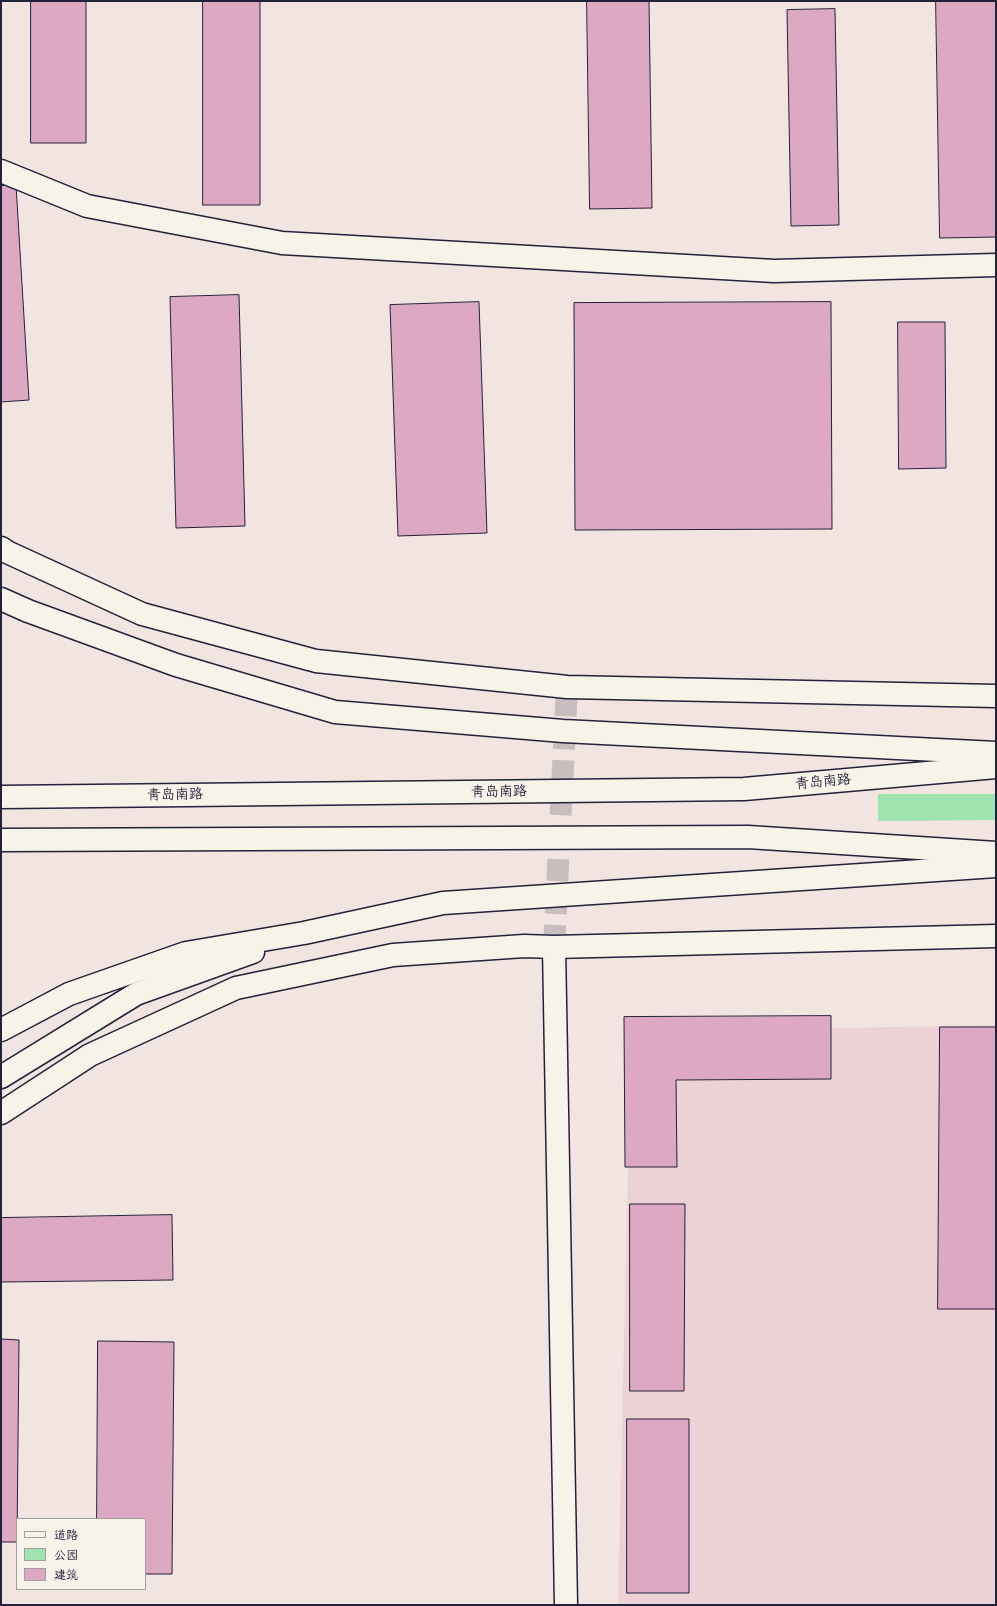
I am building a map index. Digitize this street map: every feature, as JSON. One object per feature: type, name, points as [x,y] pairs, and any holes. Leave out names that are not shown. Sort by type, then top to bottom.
[{"type":"main road","points":[[1,171],[87,206],[282,243],[774,271],[996,265]]},
{"type":"main road","points":[[1,548],[142,614],[316,661],[567,687],[996,696]]},
{"type":"main road","points":[[1,590],[28,611]]},
{"type":"main road","points":[[1,598],[28,611],[176,666],[335,712],[563,731],[996,753]]},
{"type":"main road","name":"青岛南路","points":[[1,797],[744,790],[996,767]]},
{"type":"main road","points":[[1,840],[748,837],[996,853]]},
{"type":"main road","points":[[1,1030],[69,994],[186,953],[304,934],[444,903],[996,866]]},
{"type":"main road","points":[[1,1077],[136,994],[304,934]]},
{"type":"main road","points":[[1,1113],[90,1055],[236,988],[393,955],[524,946],[554,947],[996,936]]},
{"type":"main road","points":[[554,947],[566,1605]]},
{"type":"shaded area","points":[[996,1025],[996,1605],[618,1605],[631,1032]]},
{"type":"green space","points":[[878,794],[996,794],[996,820],[878,821]]},
{"type":"building","points":[[31,1],[86,1],[86,143],[31,143]]},
{"type":"building","points":[[203,1],[260,1],[260,205],[203,205]]},
{"type":"building","points":[[587,1],[649,1],[652,208],[590,209]]},
{"type":"building","points":[[936,1],[996,1],[996,237],[940,238]]},
{"type":"building","points":[[835,9],[839,225],[791,226],[787,10]]},
{"type":"building","points":[[16,185],[29,400],[1,402],[1,186]]},
{"type":"building","points":[[239,295],[245,526],[176,528],[170,297]]},
{"type":"building","points":[[479,302],[487,533],[398,536],[390,305]]},
{"type":"building","points":[[831,302],[832,529],[575,530],[574,303]]},
{"type":"building","points":[[898,322],[945,322],[946,468],[899,469]]},
{"type":"building","points":[[831,1016],[831,1079],[676,1080],[677,1167],[625,1167],[624,1017]]},
{"type":"building","points":[[940,1027],[996,1027],[996,1309],[938,1309]]},
{"type":"building","points":[[630,1204],[685,1204],[684,1391],[630,1391]]},
{"type":"building","points":[[172,1215],[173,1280],[1,1282],[1,1218]]},
{"type":"building","points":[[1,1339],[19,1340],[16,1542],[1,1542]]},
{"type":"building","points":[[98,1341],[174,1342],[172,1574],[146,1574],[146,1518],[97,1518]]},
{"type":"building","points":[[627,1419],[689,1419],[689,1593],[627,1593]]},
{"type":"tunnel","points":[[554,947],[567,687]]}]
